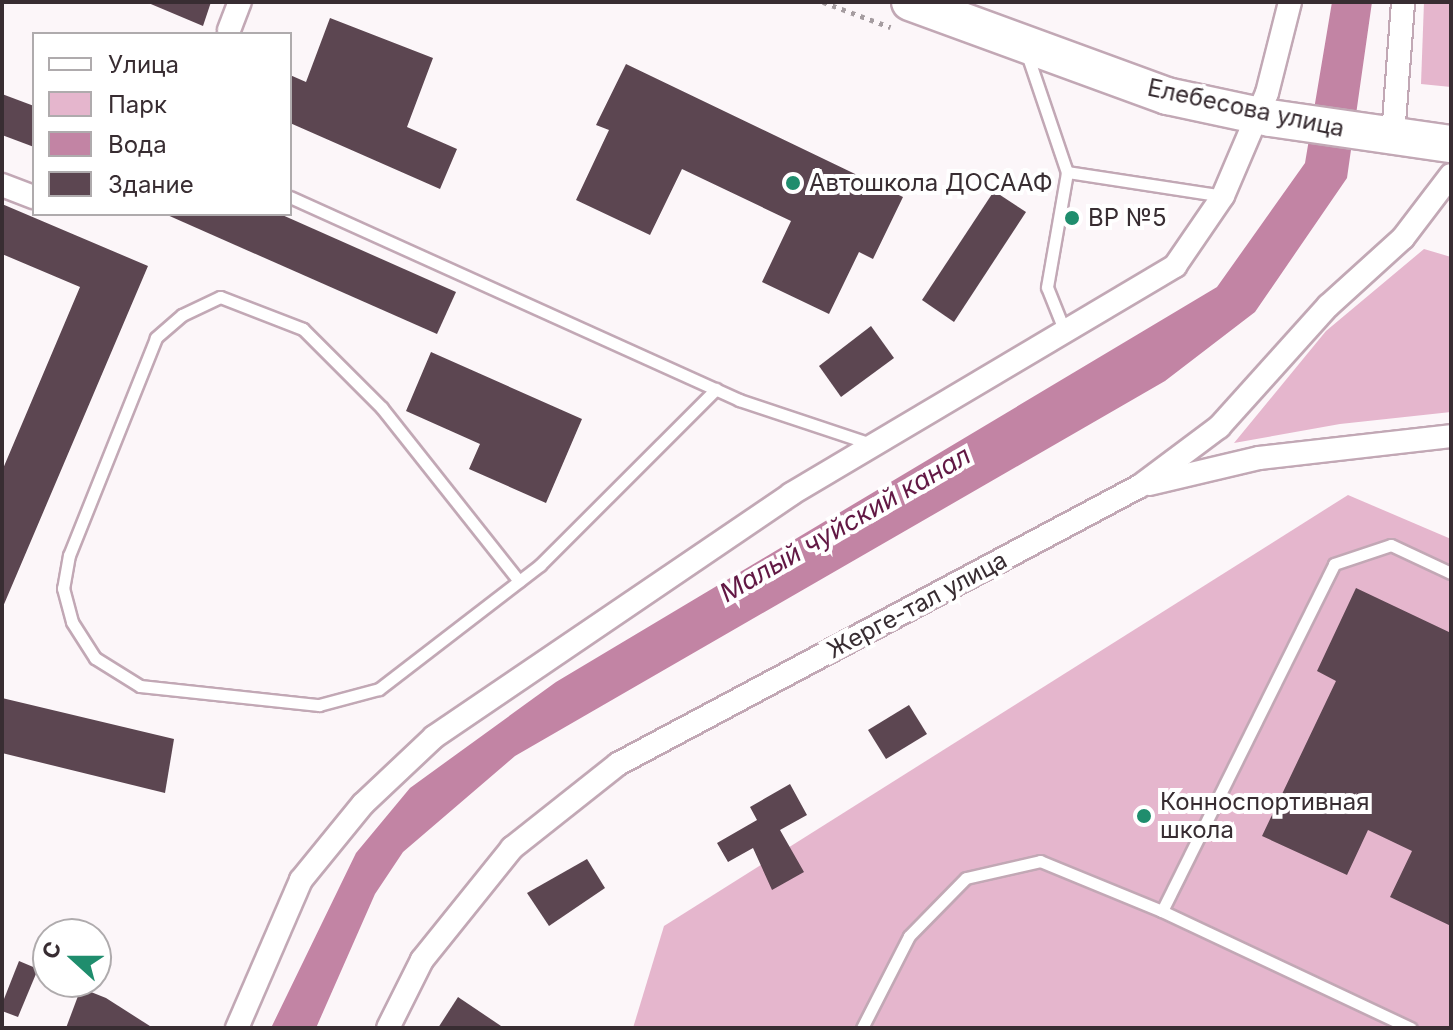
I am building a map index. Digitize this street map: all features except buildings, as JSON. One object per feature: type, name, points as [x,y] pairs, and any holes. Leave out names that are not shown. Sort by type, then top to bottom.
[{"type":"main road","name":"Елебесова улица","points":[[910,2],[1167,96],[1264,116],[1451,144]]},
{"type":"street","points":[[229,30],[240,2]]},
{"type":"street","points":[[237,1028],[301,880],[363,804],[434,737],[791,494],[1175,266],[1223,196],[1264,116],[1290,2]]},
{"type":"street","points":[[1386,135],[1403,2]]},
{"type":"street","name":"Жерге-тал улица","points":[[388,1028],[422,960],[512,848],[618,764],[1140,486],[1219,427],[1328,306],[1403,238],[1451,175]]},
{"type":"street","points":[[2,185],[32,196]]},
{"type":"street","points":[[1140,486],[1259,458],[1451,436]]},
{"type":"lane","points":[[1023,44],[1067,172],[1047,287],[1065,332]]},
{"type":"lane","points":[[1067,172],[1223,196]]},
{"type":"lane","points":[[292,198],[716,389],[876,446]]},
{"type":"lane","points":[[519,581],[382,408],[303,329],[220,297],[182,315],[156,338],[69,555],[63,588],[72,622],[95,658],[140,686],[319,705],[379,689],[519,581],[716,389]]},
{"type":"lane","points":[[1162,911],[1334,564],[1391,545],[1451,573]]},
{"type":"lane","points":[[862,1028],[909,936],[966,878],[1040,861],[1162,911],[1411,1028]]},
{"type":"green space","points":[[1424,2],[1451,2],[1451,87],[1421,84]]},
{"type":"green space","points":[[1424,249],[1451,257],[1451,412],[1340,424],[1234,443],[1326,331]]},
{"type":"green space","name":"Конноспортивная школа","points":[[1348,495],[1451,539],[1451,1028],[633,1028],[664,926]]},
{"type":"water","name":"Малый чуйский канал","points":[[1332,2],[1372,2],[1347,178],[1255,312],[1165,381],[515,756],[403,852],[375,894],[316,1028],[271,1028],[356,853],[410,788],[556,682],[1217,287],[1305,163]]},
{"type":"place","name":"Автошкола ДОСААФ","points":[[793,183]]},
{"type":"place","name":"BP №5","points":[[1072,218]]},
{"type":"place","name":"Конноспортивная школа","points":[[1144,816]]}]
